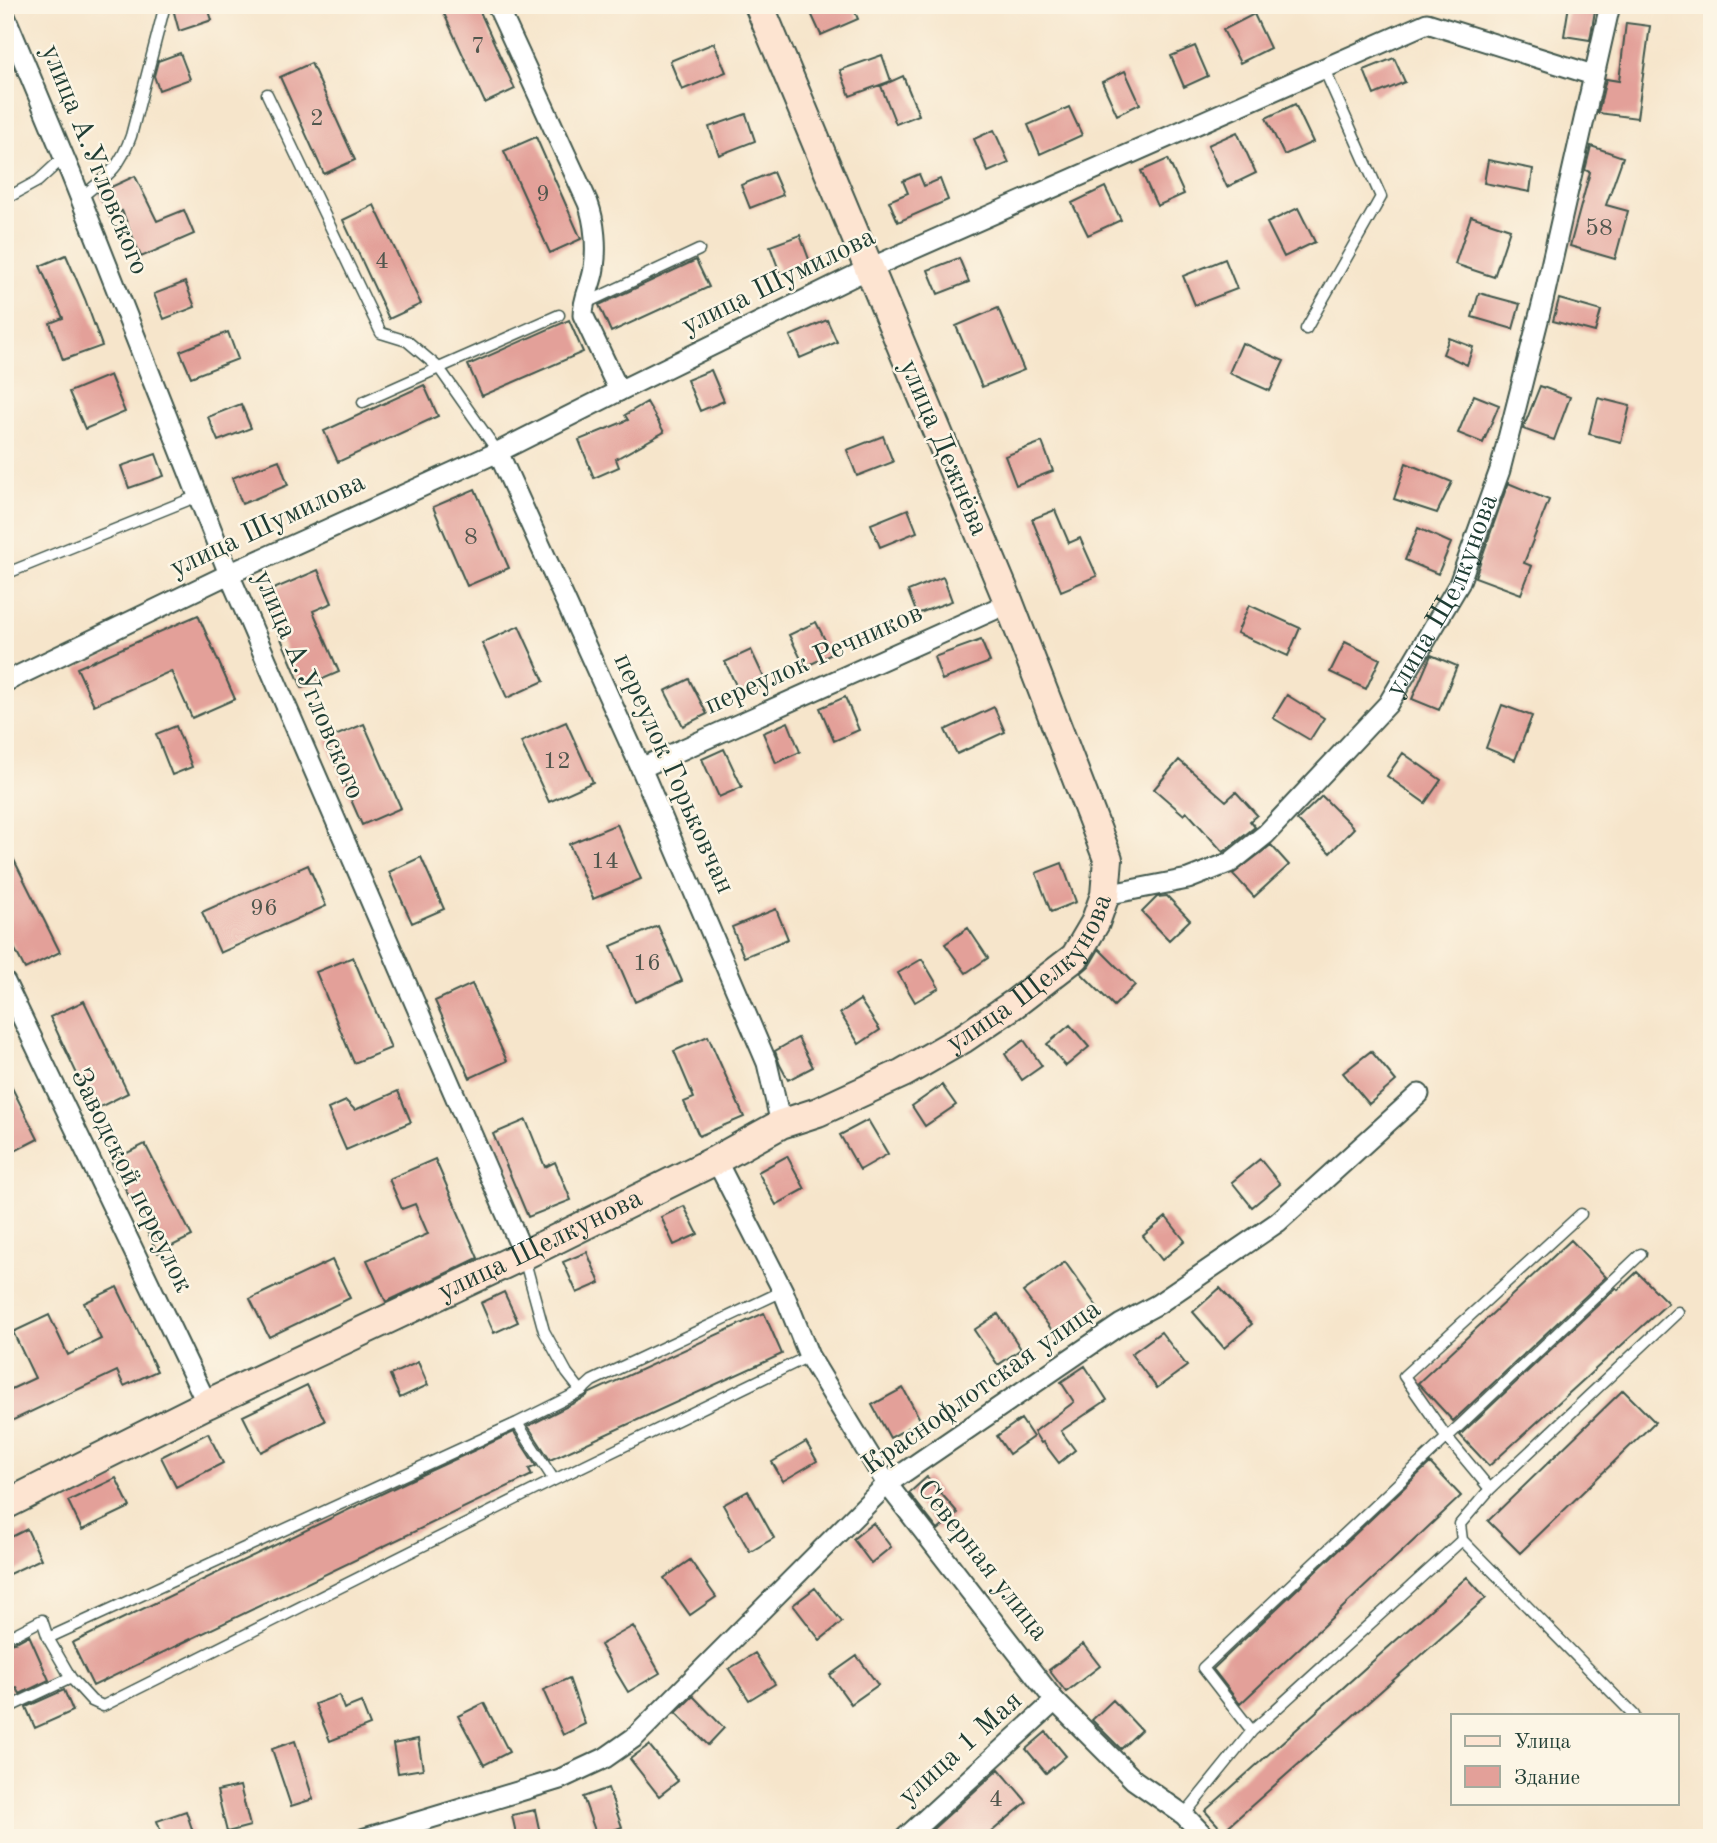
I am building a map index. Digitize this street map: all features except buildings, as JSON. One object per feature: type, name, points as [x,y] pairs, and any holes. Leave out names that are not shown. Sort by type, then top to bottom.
[{"type":"main road","name":"улица Дежнёва","points":[[759,5],[1009,603],[1108,859],[1105,895]]},
{"type":"main road","name":"улица Щелкунова","points":[[5,1505],[207,1404],[524,1255],[716,1160],[781,1124],[818,1112],[904,1073],[964,1038],[1075,957],[1095,923],[1105,895]]},
{"type":"street","points":[[497,5],[594,220],[594,269],[583,304],[583,316],[619,391]]},
{"type":"street","name":"улица Щелкунова","points":[[1105,895],[1188,879],[1231,862],[1266,834],[1388,704],[1459,584],[1500,470],[1543,301],[1610,5]]},
{"type":"street","name":"улица Шумилова","points":[[5,682],[229,573],[498,452],[868,269],[1324,69],[1423,14],[1593,75]]},
{"type":"street","name":"улица А.Угловского","points":[[5,16],[64,157],[229,573],[524,1255]]},
{"type":"street","name":"переулок Горьковчан","points":[[498,452],[641,768],[767,1063],[781,1124]]},
{"type":"street","name":"переулок Речников","points":[[641,768],[1009,603]]},
{"type":"street","name":"Заводской переулок","points":[[5,982],[207,1404]]},
{"type":"street","name":"Краснофлотская улица","points":[[365,1838],[560,1779],[605,1758],[635,1737],[887,1484],[1121,1324],[1158,1304],[1278,1222],[1419,1094]]},
{"type":"street","name":"Северная улица","points":[[716,1160],[783,1291],[809,1356],[887,1484],[1055,1701],[1134,1780],[1184,1815],[1206,1838]]},
{"type":"street","name":"улица 1 Мая","points":[[905,1838],[1055,1701]]},
{"type":"lane","points":[[80,198],[114,171],[124,156],[164,5]]},
{"type":"lane","points":[[1306,329],[1381,197],[1324,69]]},
{"type":"lane","points":[[267,94],[381,333],[407,341],[439,368],[498,452]]},
{"type":"lane","points":[[5,199],[38,181],[64,157]]},
{"type":"lane","points":[[583,304],[699,250]]},
{"type":"lane","points":[[363,402],[559,315]]},
{"type":"lane","points":[[5,575],[198,496]]},
{"type":"lane","points":[[1490,1489],[1446,1436],[1404,1377],[1581,1214]]},
{"type":"lane","points":[[1252,1731],[1203,1668],[1641,1254]]},
{"type":"lane","points":[[524,1255],[544,1331],[567,1373],[581,1391]]},
{"type":"lane","points":[[48,1638],[517,1423],[581,1391],[592,1381],[783,1291]]},
{"type":"lane","points":[[1633,1714],[1462,1540],[1460,1524],[1490,1489],[1678,1312]]},
{"type":"lane","points":[[5,1635],[15,1634],[42,1620],[48,1638],[71,1678],[92,1701],[103,1706],[554,1480],[809,1356]]},
{"type":"lane","points":[[517,1423],[554,1480]]},
{"type":"lane","points":[[1184,1815],[1252,1731],[1462,1540]]},
{"type":"lane","points":[[5,1709],[71,1678]]}]
